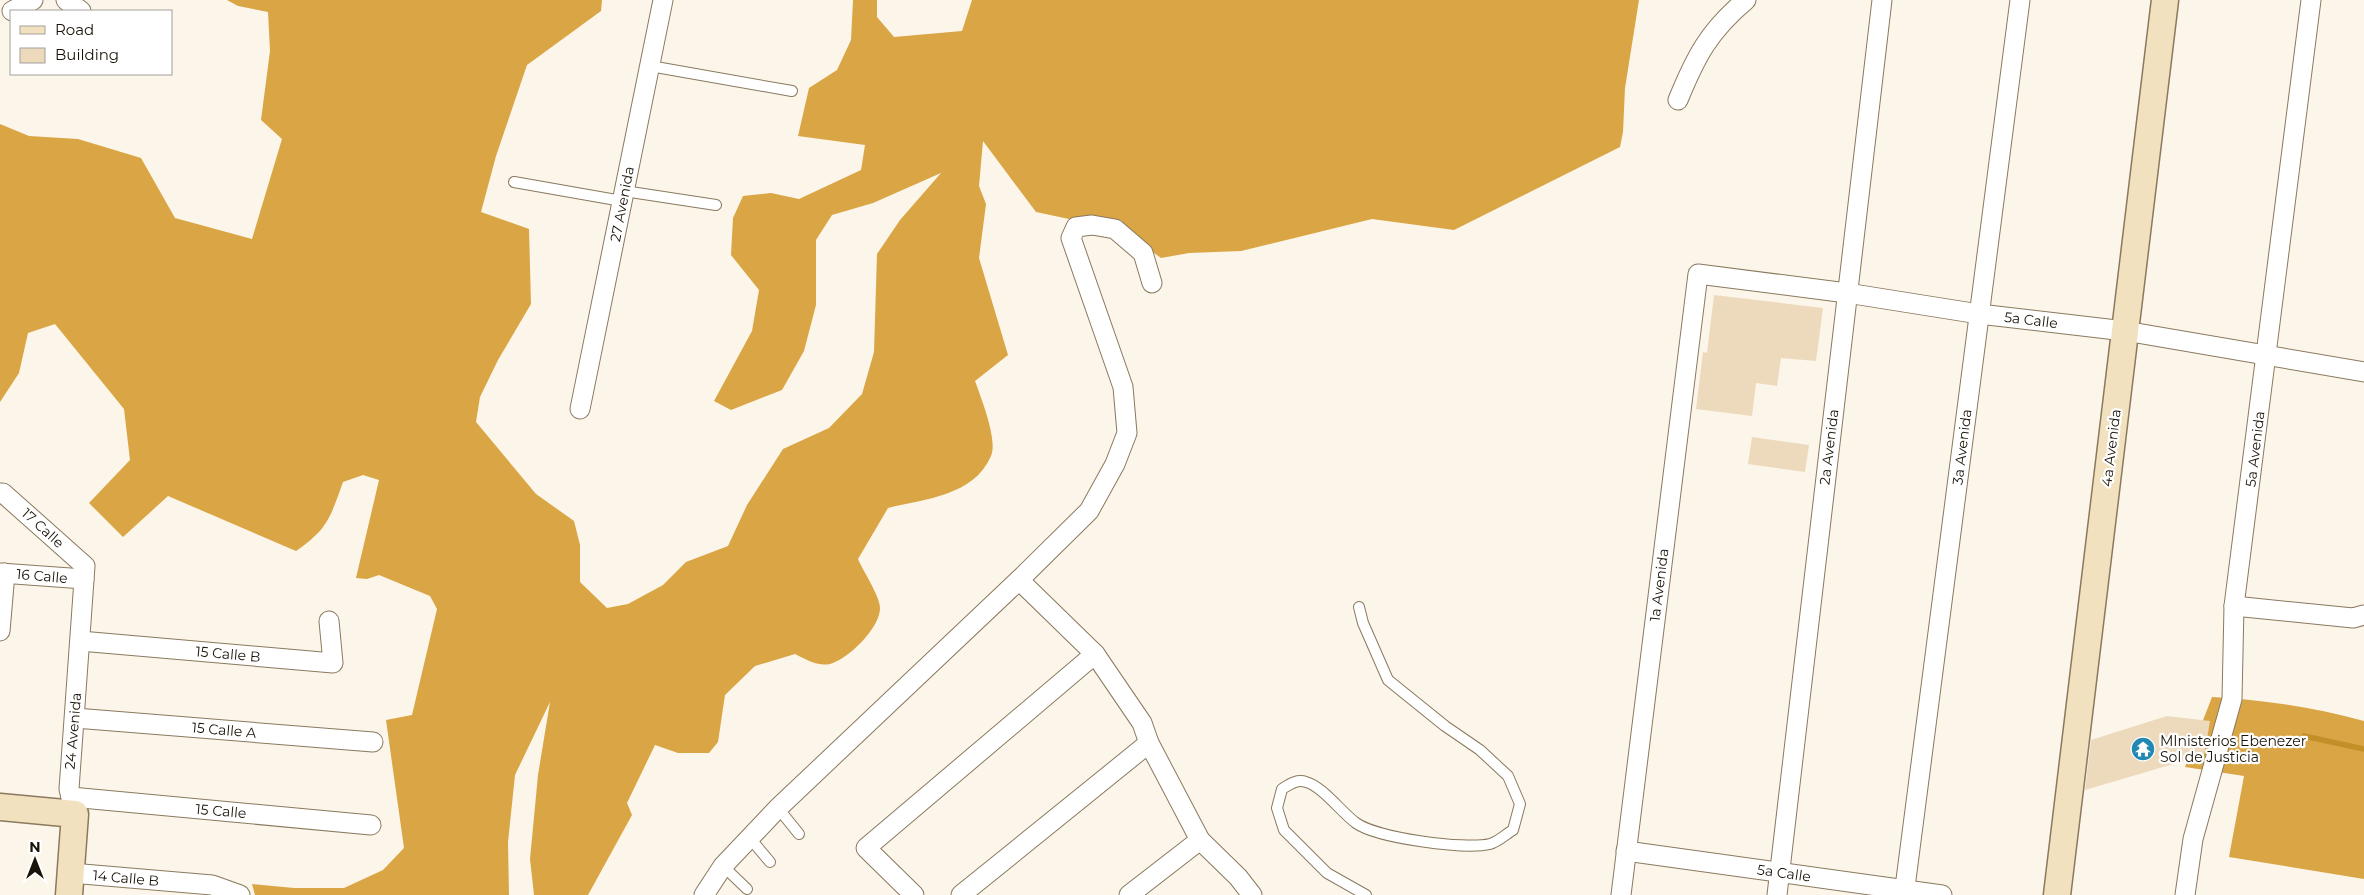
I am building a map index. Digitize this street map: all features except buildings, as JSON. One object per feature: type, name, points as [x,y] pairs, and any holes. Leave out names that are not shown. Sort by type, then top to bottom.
[{"type":"street","points":[[13,10],[33,0]]},
{"type":"street","points":[[66,0],[80,10]]},
{"type":"street","name":"27 Avenida","points":[[580,409],[663,0]]},
{"type":"street","points":[[1678,100],[1704,43],[1723,19],[1746,0]]},
{"type":"street","name":"2a Avenida","points":[[1777,895],[1882,0]]},
{"type":"street","name":"3a Avenida","points":[[1904,892],[2020,0]]},
{"type":"street","name":"4a Avenida","points":[[2057,895],[2165,0]]},
{"type":"street","name":"5a Avenida","points":[[2185,895],[2194,839],[2232,699],[2234,606],[2311,0]]},
{"type":"street","points":[[704,895],[723,866],[778,808],[1019,580],[1089,511],[1115,464],[1127,433],[1122,387],[1071,238],[1076,228],[1092,225],[1115,229],[1143,253],[1152,283]]},
{"type":"street","name":"5a Calle","points":[[1698,274],[1847,293],[1979,314],[2125,331],[2364,372]]},
{"type":"street","name":"1a Avenida","points":[[1621,895],[1698,274]]},
{"type":"street","name":"17 Calle","points":[[0,493],[4,493],[84,573]]},
{"type":"street","points":[[0,630],[3,573]]},
{"type":"street","name":"16 Calle","points":[[3,573],[84,573]]},
{"type":"street","name":"24 Avenida","points":[[70,884],[73,806],[69,789],[84,573]]},
{"type":"street","points":[[1019,580],[1095,654],[1142,723],[1149,743],[1200,840],[1238,877],[1252,895]]},
{"type":"street","points":[[2234,606],[2353,618],[2364,615]]},
{"type":"street","name":"15 Calle B","points":[[80,641],[333,663],[329,621]]},
{"type":"street","points":[[914,895],[866,848],[1095,654]]},
{"type":"street","name":"15 Calle A","points":[[75,718],[373,742]]},
{"type":"street","points":[[961,895],[1149,743]]},
{"type":"street","name":"15 Calle","points":[[0,807],[73,806],[371,825]]},
{"type":"street","points":[[1129,895],[1200,840]]},
{"type":"street","name":"5a Calle","points":[[1626,851],[1780,872],[1904,892],[1942,895]]},
{"type":"street","name":"14 Calle B","points":[[70,884],[212,886],[240,895]]},
{"type":"lane","points":[[650,66],[792,91]]},
{"type":"lane","points":[[514,182],[623,196],[716,204]]},
{"type":"lane","points":[[1359,608],[1363,623],[1388,680],[1445,726],[1480,750],[1508,776],[1520,804],[1513,830],[1491,844],[1460,846],[1390,835],[1358,825],[1318,788],[1307,782],[1293,782],[1282,789],[1277,808],[1284,830],[1326,873],[1366,895]]},
{"type":"lane","points":[[778,808],[799,834]]},
{"type":"lane","points":[[749,837],[770,862]]},
{"type":"lane","points":[[723,866],[747,889]]},
{"type":"shaded area","points":[[227,0],[602,0],[601,11],[527,65],[496,156],[481,212],[529,229],[531,304],[498,360],[480,397],[476,422],[536,494],[574,521],[580,545],[580,582],[607,608],[628,604],[663,585],[686,562],[728,546],[747,505],[783,449],[829,428],[862,394],[874,352],[877,254],[900,220],[941,173],[873,203],[832,215],[816,240],[816,305],[804,351],[782,390],[731,410],[714,401],[752,331],[759,290],[731,255],[733,218],[743,196],[771,193],[799,199],[861,170],[865,145],[798,136],[809,88],[837,70],[851,40],[853,0],[877,0],[877,17],[894,37],[962,31],[972,0],[1639,0],[1625,88],[1623,132],[1620,147],[1454,230],[1372,219],[1241,251],[1189,253],[1161,258],[1135,239],[1121,220],[1088,216],[1069,219],[1036,212],[983,141],[979,186],[986,204],[979,258],[1008,355],[975,381],[991,430],[993,449],[983,469],[973,480],[960,488],[947,494],[888,508],[858,559],[874,590],[880,608],[875,623],[864,640],[842,658],[830,664],[815,663],[795,654],[755,666],[725,695],[718,742],[709,753],[678,753],[655,745],[627,803],[632,815],[588,895],[534,895],[530,859],[538,775],[550,702],[515,775],[508,842],[509,895],[255,895],[252,884],[294,888],[344,888],[383,870],[404,848],[386,720],[412,715],[437,609],[430,596],[379,575],[367,579],[356,578],[379,480],[363,475],[343,482],[327,522],[315,536],[296,551],[168,496],[123,537],[89,503],[130,460],[124,409],[55,324],[28,333],[19,373],[0,402],[0,124],[29,136],[78,139],[141,158],[175,218],[252,239],[282,139],[261,120],[270,51],[268,12],[238,6]]},
{"type":"shaded area","points":[[2212,697],[2289,705],[2364,721],[2364,879],[2229,857],[2244,776],[2185,767]]},
{"type":"waterway","points":[[2304,736],[2364,749]]},
{"type":"place","name":"MInisterios Ebenezer Sol de Justicia","points":[[2143,749]]}]
